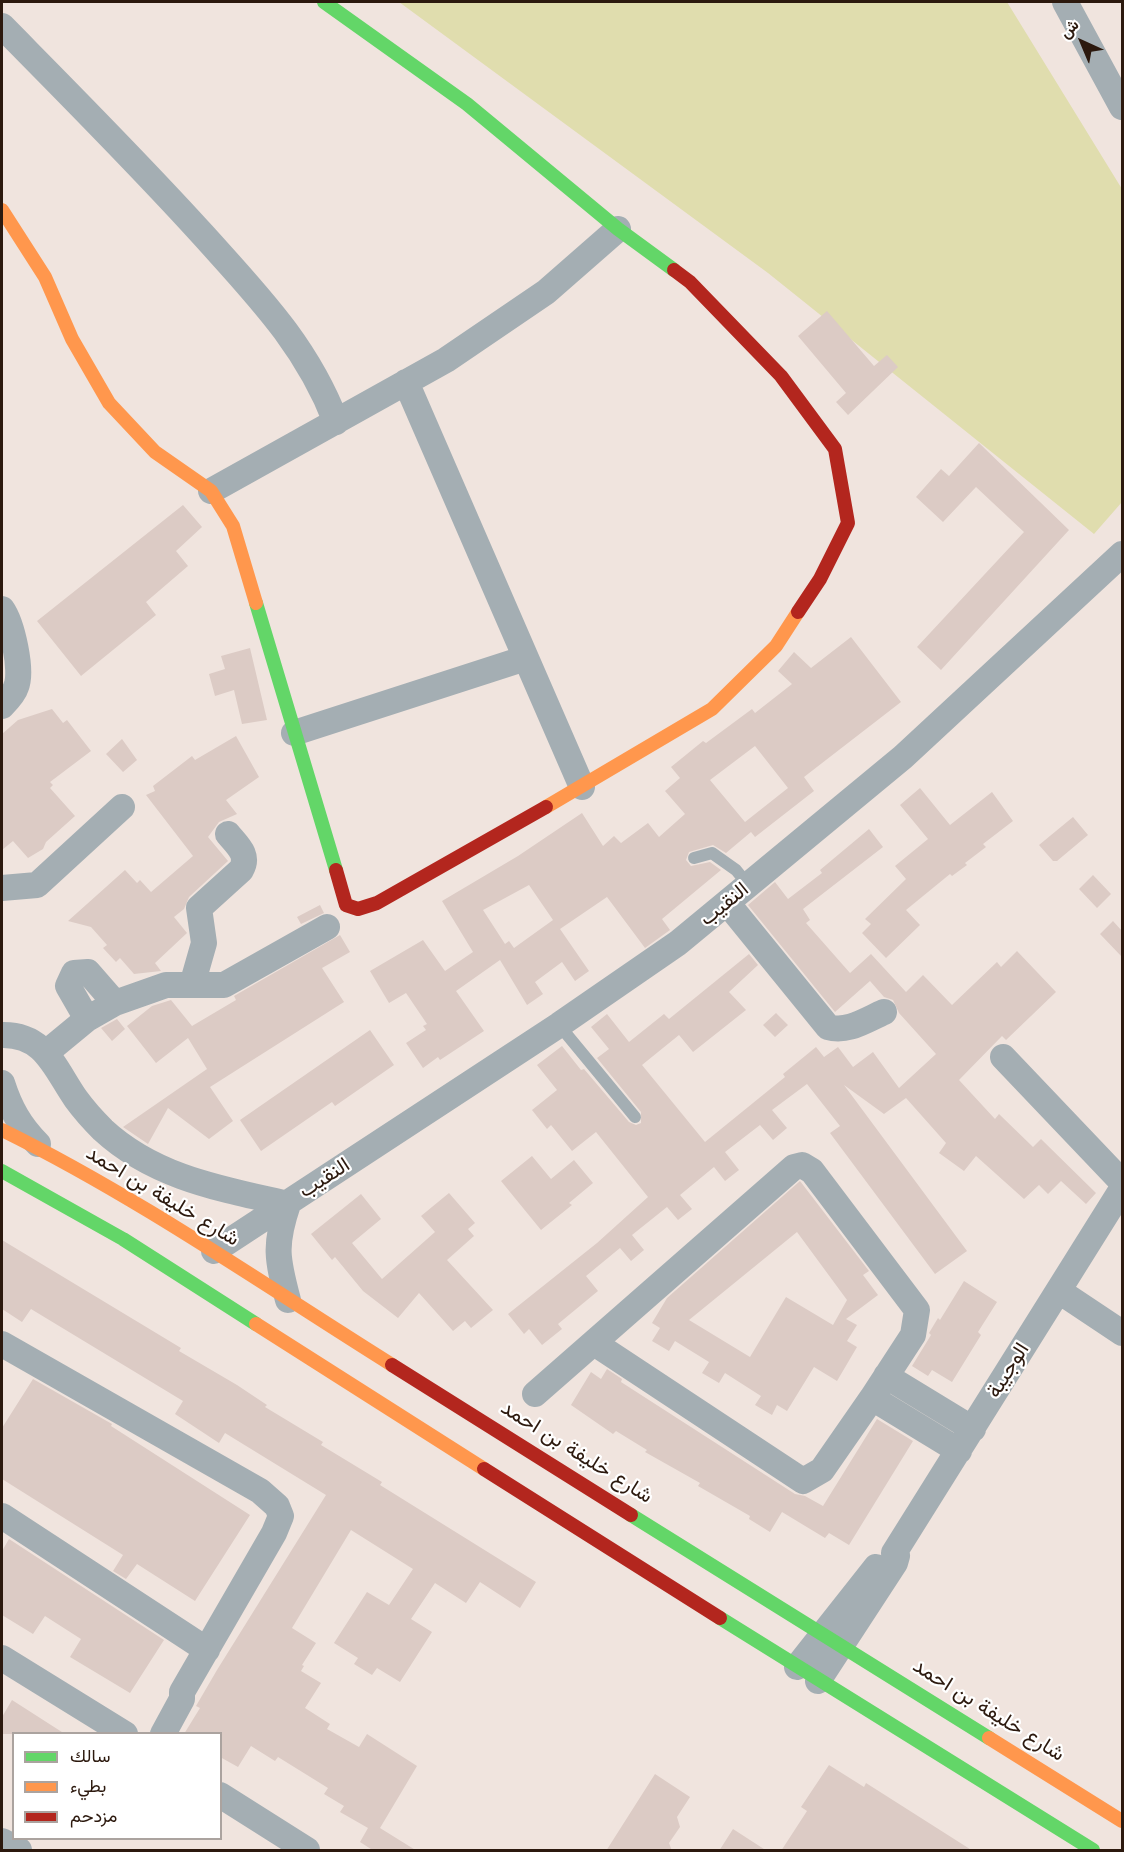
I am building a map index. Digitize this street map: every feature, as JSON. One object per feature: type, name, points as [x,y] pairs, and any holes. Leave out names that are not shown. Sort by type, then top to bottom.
[{"type":"street","points":[[2,210],[45,277],[72,339],[109,403],[155,452],[211,490],[233,526],[346,905],[358,909],[377,903],[582,787],[712,709],[776,646],[820,579],[848,523],[835,449],[781,376],[690,282],[618,229],[467,104],[324,2]]},
{"type":"street","points":[[1065,2],[1122,107]]},
{"type":"street","points":[[2,26],[157,184],[280,321],[324,390],[336,422]]},
{"type":"street","points":[[211,490],[446,360],[546,292],[618,229]]},
{"type":"street","points":[[406,382],[582,787]]},
{"type":"street","name":"النقيب","points":[[214,1251],[560,1025],[651,963],[728,904],[903,758],[1122,554]]},
{"type":"street","points":[[2,609],[7,616],[16,645],[17,686],[2,706]]},
{"type":"street","points":[[294,733],[526,658]]},
{"type":"street","points":[[2,888],[37,885],[122,807]]},
{"type":"street","points":[[192,985],[204,943],[199,908],[244,866],[243,852],[228,834]]},
{"type":"street","points":[[728,904],[828,1028],[837,1030],[850,1027],[884,1012]]},
{"type":"street","points":[[47,1052],[87,1019],[115,1003],[166,985],[224,985],[327,927]]},
{"type":"street","points":[[87,1019],[68,986],[74,973],[88,972],[115,1003]]},
{"type":"street","points":[[2,1035],[24,1038],[47,1052],[89,1115],[105,1132],[154,1165],[172,1174],[226,1191],[288,1204],[278,1234],[278,1263],[288,1300]]},
{"type":"street","points":[[1003,1057],[1122,1182]]},
{"type":"street","points":[[2,1083],[9,1106],[24,1130],[45,1151]]},
{"type":"street","name":"شارع خليفة بن احمد","points":[[2,1130],[45,1151],[214,1251],[288,1300],[1122,1821]]},
{"type":"street","points":[[535,1394],[794,1167],[802,1165],[812,1171],[917,1310],[913,1335],[872,1398],[822,1470],[803,1481],[594,1343]]},
{"type":"street","points":[[2,1171],[123,1239],[807,1674],[1093,1851]]},
{"type":"street","name":"الوجيبة","points":[[807,1674],[895,1563],[897,1556],[894,1553],[1122,1189]]},
{"type":"street","points":[[1059,1291],[1122,1333]]},
{"type":"street","points":[[2,1344],[260,1491],[277,1506],[281,1516],[274,1533],[182,1692],[175,1696],[148,1732]]},
{"type":"street","points":[[886,1376],[973,1429]]},
{"type":"street","points":[[872,1398],[959,1451]]},
{"type":"street","points":[[2,1516],[207,1650]]},
{"type":"street","points":[[2,1658],[122,1732]]},
{"type":"street","points":[[165,1732],[182,1699],[182,1692]]},
{"type":"street","points":[[222,1796],[308,1851]]},
{"type":"street","points":[[2,1841],[19,1851]]},
{"type":"lane","points":[[694,858],[712,853],[723,859],[749,886]]},
{"type":"lane","points":[[560,1025],[635,1117]]},
{"type":"shaded area","points":[[399,2],[1007,2],[1122,189],[1122,502],[1094,534],[768,273]]},
{"type":"building","points":[[827,311],[874,366],[887,355],[898,367],[848,415],[836,402],[846,393],[798,336]]},
{"type":"building","points":[[979,443],[1069,530],[941,670],[917,647],[1024,532],[976,487],[943,522],[916,497],[941,469],[949,476]]},
{"type":"building","points":[[183,505],[202,527],[176,551],[188,566],[146,602],[156,615],[81,676],[37,621]]},
{"type":"building","points":[[851,637],[901,702],[804,777],[814,791],[755,837],[751,832],[726,853],[713,845],[689,852],[686,860],[691,866],[710,862],[721,870],[662,919],[670,930],[645,948],[607,897],[560,929],[589,971],[575,981],[562,962],[535,982],[543,994],[527,1005],[500,960],[456,991],[484,1031],[440,1060],[438,1057],[423,1068],[406,1043],[426,1030],[423,1026],[427,1024],[406,993],[389,1003],[370,971],[423,940],[445,971],[473,952],[442,901],[518,856],[582,813],[603,846],[614,836],[621,843],[648,823],[659,837],[685,814],[665,791],[680,778],[671,767],[703,741],[706,743],[752,709],[755,713],[792,684],[778,671],[794,652],[811,668]],"holes":[[[755,746],[788,788],[745,822],[710,780]],[[529,885],[553,920],[514,948],[509,941],[505,944],[483,910]]]},
{"type":"building","points":[[250,648],[267,720],[242,724],[234,690],[215,696],[209,674],[225,669],[221,656]]},
{"type":"building","points":[[52,709],[63,723],[67,720],[91,751],[50,782],[53,785],[50,788],[75,816],[46,842],[43,849],[28,858],[13,841],[2,850],[2,734],[18,720]]},
{"type":"building","points":[[236,736],[259,777],[226,800],[237,814],[219,822],[208,837],[228,861],[189,897],[184,909],[174,917],[187,933],[155,963],[161,971],[134,974],[120,958],[116,962],[103,948],[107,945],[91,927],[68,921],[125,870],[137,883],[140,880],[151,892],[193,856],[146,795],[155,791],[153,786],[192,756],[195,760]]},
{"type":"building","points":[[122,739],[137,760],[123,772],[106,754]]},
{"type":"building","points":[[920,788],[950,825],[992,792],[1013,821],[983,844],[986,847],[965,863],[967,865],[952,876],[950,874],[906,910],[920,925],[886,958],[862,933],[871,924],[865,919],[906,879],[895,866],[928,839],[900,805]]},
{"type":"building","points":[[1073,817],[1088,835],[1057,861],[1053,861],[1039,845]]},
{"type":"building","points":[[869,829],[883,847],[803,909],[810,920],[806,923],[850,973],[871,954],[906,992],[923,975],[952,1005],[997,962],[1001,967],[1017,951],[1056,992],[1006,1040],[1002,1036],[959,1080],[995,1119],[999,1114],[1033,1147],[1041,1139],[1096,1193],[1086,1204],[1061,1181],[1048,1194],[1039,1185],[1024,1199],[976,1156],[964,1171],[939,1153],[946,1143],[906,1098],[884,1114],[844,1085],[967,1251],[935,1274],[830,1133],[840,1126],[807,1084],[772,1110],[787,1128],[773,1140],[760,1125],[725,1152],[739,1170],[725,1181],[714,1167],[680,1195],[692,1209],[678,1220],[667,1207],[632,1235],[644,1250],[631,1261],[620,1248],[586,1276],[598,1291],[558,1324],[562,1329],[542,1345],[529,1329],[524,1334],[508,1314],[597,1243],[648,1197],[596,1132],[572,1151],[551,1125],[547,1129],[532,1110],[557,1090],[537,1065],[562,1046],[629,1122],[636,1125],[641,1123],[641,1112],[597,1058],[609,1049],[591,1027],[607,1014],[629,1042],[664,1014],[669,1019],[749,954],[758,965],[729,992],[746,1010],[693,1052],[679,1035],[642,1065],[705,1142],[785,1077],[783,1074],[816,1047],[824,1057],[838,1047],[853,1067],[873,1052],[899,1088],[936,1054],[899,1013],[893,1000],[884,997],[870,981],[835,1012],[748,905],[775,882],[788,899],[822,873],[820,870]]},
{"type":"building","points":[[1093,875],[1111,894],[1097,908],[1079,889]]},
{"type":"building","points":[[320,905],[324,913],[301,924],[297,917]]},
{"type":"building","points":[[1113,921],[1122,931],[1122,957],[1100,934]]},
{"type":"building","points":[[340,935],[350,952],[322,968],[344,1002],[210,1087],[233,1121],[209,1139],[168,1108],[148,1144],[123,1127],[207,1069],[188,1038],[156,1063],[127,1026],[152,1006],[171,1000],[192,1026],[236,1000],[234,996]]},
{"type":"building","points":[[776,1013],[788,1025],[775,1037],[763,1025]]},
{"type":"building","points":[[117,1019],[125,1029],[112,1041],[101,1028]]},
{"type":"building","points":[[370,1030],[394,1065],[335,1106],[332,1102],[261,1151],[240,1120]]},
{"type":"building","points":[[532,1156],[551,1179],[574,1160],[593,1183],[569,1203],[572,1205],[541,1230],[501,1181]]},
{"type":"building","points":[[800,1181],[869,1271],[863,1275],[878,1295],[846,1319],[857,1325],[847,1341],[857,1347],[837,1381],[814,1367],[787,1411],[777,1405],[772,1415],[755,1405],[761,1396],[725,1373],[719,1383],[702,1373],[709,1362],[675,1341],[669,1351],[652,1341],[660,1328],[652,1323],[667,1298]],"holes":[[[797,1232],[847,1300],[833,1325],[786,1297],[750,1357],[689,1320]]]},
{"type":"building","points":[[449,1193],[475,1223],[468,1229],[474,1236],[447,1260],[493,1310],[471,1328],[465,1321],[453,1331],[419,1293],[398,1318],[363,1291],[335,1257],[332,1260],[311,1234],[361,1194],[381,1219],[352,1243],[382,1279],[435,1232],[421,1216]]},
{"type":"building","points":[[2,1240],[181,1348],[179,1351],[237,1385],[267,1405],[265,1407],[323,1442],[321,1445],[382,1482],[380,1485],[536,1582],[520,1608],[480,1582],[466,1603],[435,1583],[411,1619],[432,1632],[400,1682],[377,1668],[372,1675],[354,1664],[358,1658],[334,1643],[367,1592],[389,1605],[413,1569],[351,1530],[292,1628],[316,1643],[302,1665],[304,1666],[301,1671],[321,1683],[305,1708],[330,1724],[327,1729],[359,1747],[367,1734],[417,1766],[380,1828],[417,1851],[374,1851],[360,1842],[368,1828],[340,1812],[344,1806],[324,1794],[328,1788],[278,1757],[275,1761],[251,1746],[238,1767],[222,1758],[222,1732],[185,1732],[200,1708],[196,1706],[217,1670],[326,1495],[225,1433],[219,1443],[175,1414],[183,1401],[31,1309],[22,1322],[2,1309]]},
{"type":"building","points":[[964,1281],[997,1302],[978,1332],[981,1335],[952,1382],[932,1370],[928,1376],[912,1366],[931,1335],[929,1333],[938,1318],[940,1320]]},
{"type":"building","points":[[607,1369],[622,1379],[621,1382],[795,1494],[805,1496],[823,1506],[877,1419],[913,1441],[849,1545],[829,1533],[825,1538],[782,1512],[770,1532],[749,1519],[750,1516],[698,1486],[700,1483],[645,1452],[647,1450],[616,1431],[613,1434],[571,1405],[591,1372],[601,1379]]},
{"type":"building","points":[[33,1379],[112,1424],[111,1426],[250,1515],[195,1601],[137,1564],[126,1579],[113,1571],[123,1555],[2,1479],[2,1428]]},
{"type":"building","points":[[9,1539],[164,1640],[130,1693],[70,1657],[81,1639],[45,1616],[33,1634],[2,1615],[2,1551]]},
{"type":"building","points":[[12,1700],[62,1732],[2,1734],[2,1717]]},
{"type":"building","points":[[829,1765],[864,1787],[866,1783],[973,1851],[781,1851],[807,1811],[801,1807]]},
{"type":"building","points":[[655,1774],[690,1797],[677,1817],[680,1827],[669,1843],[672,1851],[606,1851]]},
{"type":"building","points":[[733,1829],[767,1851],[719,1851]]},
{"type":"traffic: fast","points":[[324,2],[467,104],[618,229],[674,270]]},
{"type":"traffic: fast","points":[[256,603],[336,870]]},
{"type":"traffic: fast","points":[[2,1171],[123,1239],[256,1324]]},
{"type":"traffic: fast","points":[[631,1515],[989,1738]]},
{"type":"traffic: fast","points":[[720,1618],[1093,1850]]},
{"type":"traffic: slow","points":[[2,210],[45,277],[72,339],[109,403],[155,452],[211,491],[233,526],[256,603]]},
{"type":"traffic: slow","points":[[546,807],[712,709],[776,646],[798,612]]},
{"type":"traffic: slow","points":[[2,1130],[53,1156],[151,1213],[392,1365]]},
{"type":"traffic: slow","points":[[256,1324],[484,1469]]},
{"type":"traffic: slow","points":[[989,1738],[1122,1821]]},
{"type":"traffic: jam","points":[[674,270],[690,282],[781,376],[835,449],[848,523],[820,579],[798,612]]},
{"type":"traffic: jam","points":[[336,870],[346,905],[358,909],[377,903],[546,807]]},
{"type":"traffic: jam","points":[[392,1365],[631,1515]]},
{"type":"traffic: jam","points":[[484,1469],[720,1618]]}]
